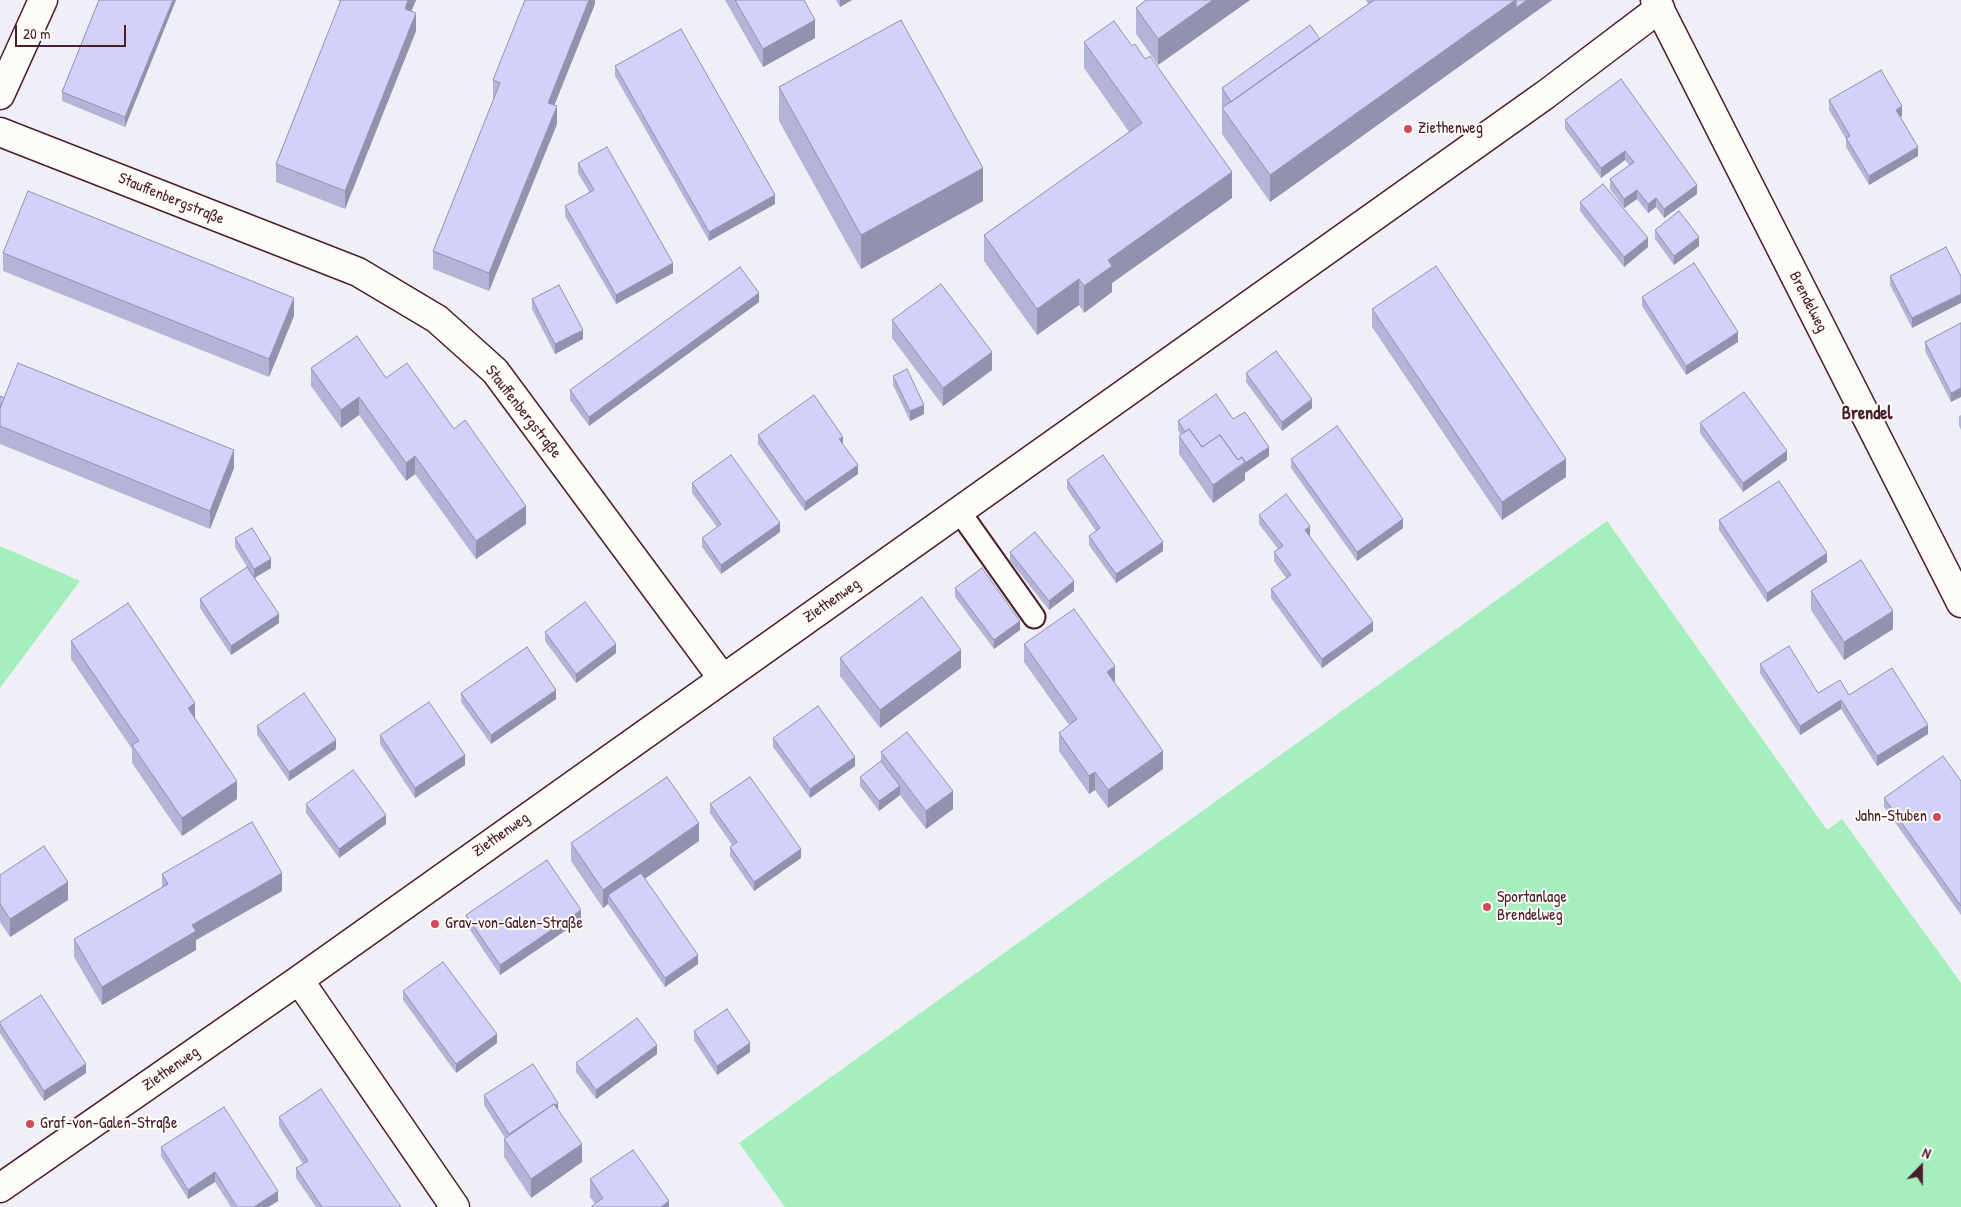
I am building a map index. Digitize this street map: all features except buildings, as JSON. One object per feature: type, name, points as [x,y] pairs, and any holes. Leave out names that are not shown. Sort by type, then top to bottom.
[{"type":"street","points":[[0,95],[43,0]]},
{"type":"street","name":"Ziethenweg","points":[[0,1188],[299,980],[1545,95],[1658,4]]},
{"type":"street","name":"Brendelweg","points":[[1658,4],[1961,603]]},
{"type":"street","name":"Stauffenbergstraße","points":[[0,132],[358,272],[437,319],[495,371],[723,678]]},
{"type":"street","points":[[299,980],[455,1207]]},
{"type":"lane","points":[[958,511],[1034,617]]},
{"type":"green space","name":"Sportanlage Brendelweg","points":[[1607,521],[1827,830],[1842,819],[1961,983],[1961,1207],[785,1207],[739,1143]]},
{"type":"green space","points":[[0,546],[80,581],[0,688]]},
{"type":"place","name":"Ziethenweg","points":[[1408,129]]},
{"type":"place","name":"Jahn-Stuben","points":[[1937,817]]},
{"type":"place","name":"Sportanlage Brendelweg","points":[[1487,907]]},
{"type":"place","name":"Grav-von-Galen-Straße","points":[[435,924]]},
{"type":"place","name":"Graf-von-Galen-Straße","points":[[30,1124]]},
{"type":"district","name":"Brendel","points":[[1867,414]]}]
